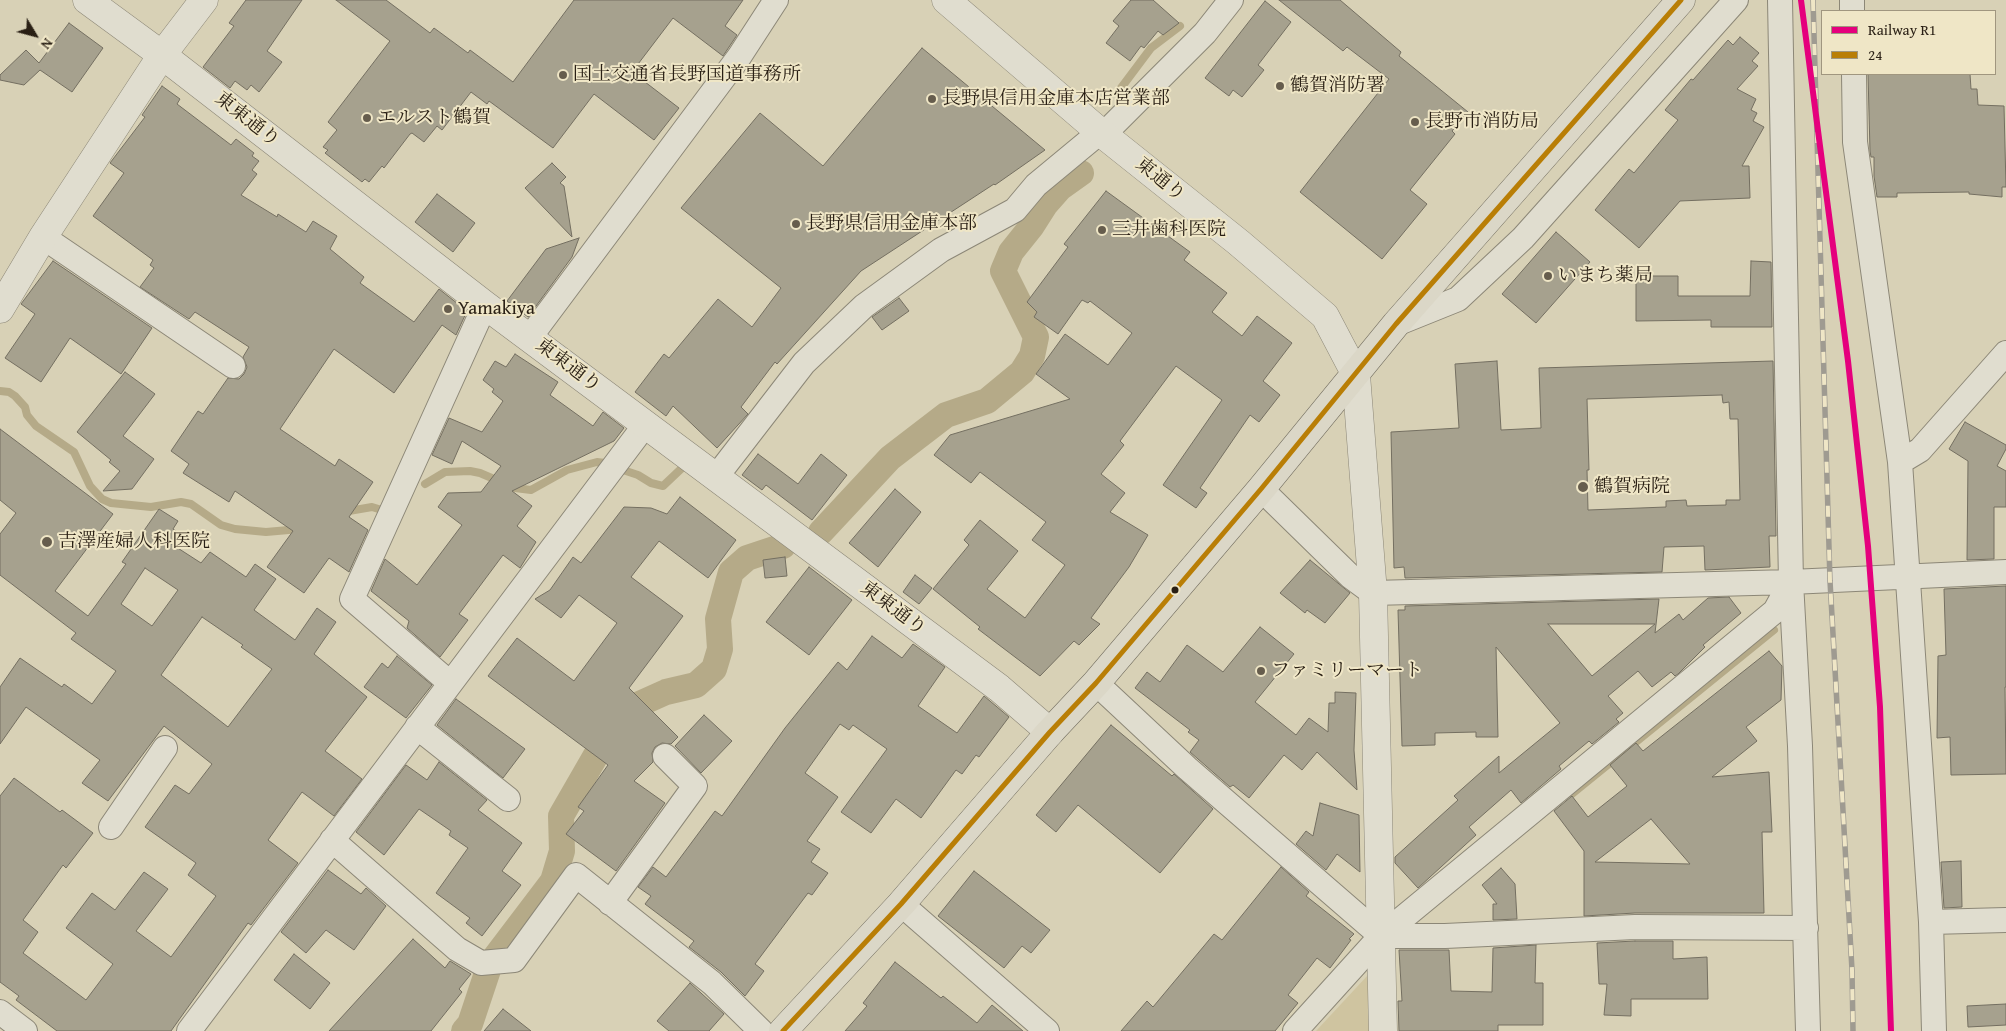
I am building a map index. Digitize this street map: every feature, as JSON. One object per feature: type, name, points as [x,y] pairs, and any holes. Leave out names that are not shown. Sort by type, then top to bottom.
[{"type":"highway","points":[[783,1031],[901,904],[1050,732],[1096,683],[1261,489],[1396,324],[1681,0]]},
{"type":"street","name":"東東通り","points":[[87,0],[162,55],[485,305],[999,688],[1050,732]]},
{"type":"street","points":[[0,309],[43,237],[162,55],[204,0]]},
{"type":"street","points":[[530,337],[739,57],[776,0]]},
{"type":"street","name":"東通り","points":[[946,0],[1102,133],[1238,242],[1325,316],[1356,375]]},
{"type":"street","points":[[716,477],[804,363],[864,306],[941,250],[1015,210],[1036,185],[1102,133],[1205,33],[1231,0]]},
{"type":"street","points":[[1396,324],[1458,299],[1522,238],[1736,0]]},
{"type":"street","points":[[1780,0],[1791,582],[1800,746],[1808,1031]]},
{"type":"street","points":[[1854,75],[1855,142],[1900,462],[1931,922],[1934,1031]]},
{"type":"street","points":[[43,237],[233,366]]},
{"type":"street","points":[[450,683],[352,599],[485,305]]},
{"type":"street","points":[[1900,462],[1920,450],[2006,353]]},
{"type":"street","points":[[1356,375],[1374,593],[1383,1031]]},
{"type":"street","points":[[189,1031],[645,425]]},
{"type":"street","points":[[1261,489],[1350,576],[1374,593],[1791,582],[2006,572]]},
{"type":"street","points":[[1295,1031],[1381,936],[1775,611],[1791,582]]},
{"type":"street","points":[[1096,683],[1187,768],[1381,936],[1445,936],[1635,928],[1806,928]]},
{"type":"street","points":[[417,726],[508,799]]},
{"type":"street","points":[[111,827],[165,748]]},
{"type":"street","points":[[610,903],[695,786],[665,756]]},
{"type":"street","points":[[332,840],[457,949],[489,963],[514,960],[576,875],[712,983],[761,1031]]},
{"type":"street","points":[[901,904],[1047,1031]]},
{"type":"street","points":[[1931,922],[2006,920]]},
{"type":"street","points":[[0,1012],[26,1031]]},
{"type":"shaded area","points":[[1368,975],[1370,1031],[1316,1031]]},
{"type":"building","points":[[246,0],[302,0],[267,51],[282,62],[259,92],[251,85],[247,90],[235,81],[230,88],[203,67],[234,26],[229,23]]},
{"type":"building","points":[[336,0],[386,0],[430,33],[434,28],[468,53],[470,50],[513,82],[574,0],[743,0],[725,26],[737,35],[723,56],[673,18],[632,72],[679,108],[654,140],[594,94],[553,148],[489,101],[487,104],[471,92],[442,130],[437,126],[424,142],[412,133],[410,134],[384,168],[382,166],[369,182],[365,179],[362,182],[325,153],[328,150],[323,147],[337,130],[328,122],[390,41]]},
{"type":"building","points":[[1131,0],[1153,0],[1179,23],[1163,35],[1158,31],[1144,48],[1141,46],[1130,61],[1106,43],[1119,26],[1113,21]]},
{"type":"building","points":[[1279,0],[1340,0],[1401,52],[1399,56],[1468,112],[1452,131],[1455,134],[1410,190],[1427,204],[1382,259],[1300,192],[1389,79],[1347,47],[1343,51]]},
{"type":"building","points":[[1265,1],[1291,22],[1258,65],[1264,70],[1242,97],[1233,90],[1229,96],[1205,78]]},
{"type":"building","points":[[69,23],[103,48],[72,92],[40,70],[24,85],[0,80],[0,75],[26,50],[39,63]]},
{"type":"building","points":[[1740,37],[1759,53],[1752,61],[1758,66],[1737,89],[1756,99],[1751,110],[1757,113],[1753,121],[1764,127],[1742,166],[1749,166],[1750,198],[1680,201],[1639,248],[1595,210],[1629,169],[1634,173],[1678,120],[1665,110],[1728,40],[1733,45]]},
{"type":"building","points":[[922,48],[1045,150],[995,185],[861,271],[777,364],[775,362],[741,407],[748,414],[717,448],[673,406],[666,416],[635,392],[664,354],[669,358],[718,299],[752,327],[781,288],[681,208],[760,113],[823,166]]},
{"type":"building","points":[[1868,75],[1970,75],[1971,89],[1977,89],[1978,105],[2004,106],[2006,187],[2002,187],[2002,197],[1969,194],[1969,192],[1897,193],[1897,197],[1877,197],[1874,157],[1871,157]]},
{"type":"building","points":[[162,86],[180,99],[177,104],[231,145],[236,139],[254,153],[252,156],[259,161],[252,170],[257,174],[241,195],[277,217],[278,214],[306,232],[313,221],[337,236],[330,249],[364,277],[360,283],[414,322],[439,289],[467,311],[456,335],[442,325],[394,393],[334,349],[280,429],[335,466],[339,459],[373,482],[349,517],[368,530],[349,572],[329,558],[304,593],[267,567],[293,531],[235,491],[229,502],[183,473],[189,464],[171,451],[198,411],[203,414],[228,378],[239,379],[244,374],[247,367],[243,357],[249,347],[195,312],[189,319],[140,287],[154,268],[150,265],[153,260],[93,216],[124,173],[110,163],[145,117],[142,115]]},
{"type":"building","points":[[552,163],[566,177],[560,183],[564,186],[572,237],[525,188]]},
{"type":"building","points":[[1106,191],[1190,252],[1184,260],[1227,293],[1212,312],[1242,336],[1257,316],[1292,343],[1263,381],[1280,395],[1259,422],[1250,415],[1200,488],[1207,493],[1196,508],[1163,485],[1222,400],[1176,366],[1120,441],[1124,445],[1101,474],[1125,493],[1110,512],[1148,535],[1129,567],[1091,618],[1100,624],[1079,645],[1074,641],[1040,676],[978,629],[980,627],[933,589],[969,545],[964,540],[980,520],[1018,551],[987,589],[1025,618],[1065,565],[1032,540],[1046,522],[980,472],[971,483],[934,455],[950,435],[1070,399],[1036,374],[1065,334],[1108,365],[1132,333],[1090,301],[1088,303],[1082,300],[1058,334],[1034,317],[1037,312],[1027,302],[1068,247],[1064,244]]},
{"type":"building","points":[[437,194],[475,223],[453,252],[415,222]]},
{"type":"building","points":[[1556,232],[1590,262],[1536,323],[1502,294]]},
{"type":"building","points":[[579,238],[572,257],[528,317],[507,301],[546,249]]},
{"type":"building","points":[[53,261],[152,328],[121,374],[70,338],[41,382],[5,358],[35,314],[21,304]]},
{"type":"building","points":[[1751,261],[1771,262],[1772,327],[1711,327],[1711,320],[1636,321],[1636,276],[1678,276],[1678,296],[1750,296]]},
{"type":"building","points":[[899,298],[909,311],[882,330],[872,317]]},
{"type":"building","points":[[515,354],[558,382],[550,395],[593,426],[603,412],[624,428],[614,441],[512,491],[532,506],[517,526],[536,542],[520,568],[503,555],[459,614],[468,620],[440,657],[407,628],[409,621],[371,591],[385,559],[417,585],[462,525],[438,507],[448,493],[481,492],[501,466],[462,441],[452,464],[432,455],[449,418],[482,432],[503,401],[492,392],[494,389],[483,380],[495,361],[506,367]]},
{"type":"building","name":"鶴賀病院","points":[[1497,361],[1501,430],[1541,428],[1539,368],[1773,361],[1776,536],[1769,536],[1770,567],[1705,570],[1704,546],[1664,547],[1662,572],[1405,578],[1404,567],[1394,568],[1391,432],[1459,428],[1455,364]],"holes":[[[1722,395],[1723,403],[1729,402],[1730,419],[1738,419],[1740,500],[1726,500],[1726,505],[1687,506],[1686,500],[1666,501],[1666,507],[1588,510],[1587,399]]]},
{"type":"building","points":[[125,372],[155,394],[123,436],[154,459],[132,489],[103,491],[120,471],[109,462],[111,460],[77,432]]},
{"type":"building","points":[[1965,422],[2006,445],[2006,449],[1997,466],[2006,471],[2006,507],[1994,507],[1994,559],[1967,560],[1968,461],[1949,449]]},
{"type":"building","points":[[0,429],[113,514],[55,591],[88,616],[126,564],[122,562],[159,509],[178,521],[173,529],[177,532],[170,543],[201,563],[210,552],[246,577],[255,564],[276,579],[254,610],[295,640],[317,608],[336,622],[314,654],[367,697],[325,751],[362,779],[334,816],[302,792],[268,840],[298,863],[251,925],[248,923],[171,1031],[57,1031],[16,1000],[19,996],[0,982],[0,796],[14,778],[60,812],[62,810],[93,833],[66,868],[63,865],[23,920],[38,932],[23,953],[86,1000],[113,964],[66,928],[92,893],[115,910],[144,872],[168,889],[136,931],[171,957],[216,896],[188,875],[196,863],[145,827],[175,785],[189,794],[212,764],[164,726],[108,801],[82,783],[100,760],[26,707],[0,744],[0,687],[20,658],[62,687],[64,684],[92,704],[116,671],[71,639],[76,633],[0,575],[0,534],[16,513],[0,500]],"holes":[[[145,568],[178,590],[152,626],[121,604]],[[202,617],[243,645],[241,647],[272,669],[228,727],[161,675]]]},
{"type":"building","points":[[758,454],[798,484],[821,454],[847,475],[812,520],[766,485],[762,490],[742,475]]},
{"type":"building","points":[[895,489],[921,512],[878,567],[849,543]]},
{"type":"building","points":[[680,497],[736,540],[708,578],[659,541],[631,577],[683,616],[629,688],[678,737],[671,744],[662,743],[655,747],[652,753],[653,762],[634,781],[665,803],[616,871],[566,834],[584,811],[578,807],[608,765],[488,676],[517,638],[574,681],[617,623],[579,595],[561,618],[535,599],[550,590],[573,557],[581,563],[624,507],[651,508],[667,514]]},
{"type":"building","points":[[785,557],[787,576],[765,578],[763,560]]},
{"type":"building","points":[[1310,560],[1350,593],[1325,623],[1307,610],[1305,613],[1280,593]]},
{"type":"building","points":[[809,567],[852,600],[809,655],[766,622]]},
{"type":"building","points":[[915,575],[932,588],[919,604],[903,592]]},
{"type":"building","points":[[2006,586],[2006,774],[1951,775],[1950,737],[1937,738],[1938,656],[1946,655],[1944,589]]},
{"type":"building","points":[[1729,597],[1741,613],[1703,645],[1705,647],[1675,676],[1671,672],[1652,687],[1638,671],[1608,696],[1623,713],[1616,719],[1619,722],[1592,744],[1589,741],[1559,766],[1561,769],[1521,803],[1511,790],[1469,827],[1476,835],[1418,888],[1395,863],[1395,857],[1458,800],[1454,796],[1499,756],[1499,773],[1560,723],[1496,647],[1498,737],[1476,737],[1476,732],[1435,733],[1435,745],[1402,746],[1398,610],[1405,610],[1405,606],[1659,599],[1655,633],[1679,614],[1683,620],[1708,598]],"holes":[[[1548,624],[1655,624],[1592,676]]]},
{"type":"building","points":[[1260,627],[1294,654],[1255,702],[1296,735],[1309,718],[1328,732],[1329,703],[1335,703],[1335,692],[1356,693],[1354,750],[1357,790],[1317,752],[1302,770],[1284,755],[1249,798],[1233,785],[1230,787],[1190,752],[1199,740],[1188,732],[1190,730],[1135,688],[1147,672],[1160,682],[1187,645],[1223,672]]},
{"type":"building","points":[[872,636],[902,658],[913,644],[945,667],[918,706],[957,733],[984,696],[1009,717],[979,757],[976,755],[962,774],[956,770],[921,818],[896,799],[871,833],[841,812],[887,749],[853,725],[849,730],[840,724],[805,773],[838,797],[807,841],[820,849],[811,862],[828,873],[812,895],[808,893],[755,964],[764,971],[745,996],[721,972],[689,947],[694,941],[645,904],[651,896],[638,887],[653,867],[666,877],[715,811],[722,816],[785,728],[838,662],[847,670]]},
{"type":"building","points":[[1769,651],[1782,666],[1781,700],[1746,727],[1757,741],[1712,777],[1769,772],[1772,832],[1762,832],[1764,913],[1635,913],[1584,916],[1584,851],[1554,811],[1572,796],[1588,817],[1627,786],[1610,765],[1636,743],[1643,751]],"holes":[[[1651,819],[1690,864],[1595,862]]]},
{"type":"building","points":[[397,656],[432,685],[406,718],[364,687],[382,663],[388,668]]},
{"type":"building","points":[[456,699],[525,749],[503,778],[437,725]]},
{"type":"building","points":[[704,715],[732,741],[701,773],[675,746]]},
{"type":"building","points":[[1111,725],[1172,776],[1174,774],[1213,809],[1160,873],[1078,805],[1056,832],[1036,815]]},
{"type":"building","points":[[439,762],[487,800],[478,810],[522,843],[502,871],[521,885],[482,936],[466,923],[470,918],[436,893],[468,848],[449,835],[451,831],[419,809],[384,855],[356,832],[406,765],[427,780]]},
{"type":"building","points":[[1320,803],[1359,815],[1360,872],[1337,854],[1326,870],[1296,844],[1306,831],[1313,836]]},
{"type":"building","points":[[1961,861],[1962,907],[1944,908],[1941,862]]},
{"type":"building","points":[[1281,867],[1309,892],[1306,896],[1354,934],[1330,968],[1317,958],[1288,995],[1298,1003],[1275,1031],[1121,1031],[1147,1001],[1153,1007],[1214,934],[1222,940]]},
{"type":"building","points":[[1501,868],[1515,884],[1517,919],[1493,920],[1493,904],[1497,904],[1482,885]]},
{"type":"building","points":[[328,870],[361,894],[366,888],[386,906],[354,950],[326,930],[306,953],[281,932]]},
{"type":"building","points":[[974,871],[1050,930],[1031,953],[1022,946],[1004,968],[938,916]]},
{"type":"building","points":[[413,939],[445,968],[450,961],[471,974],[459,989],[462,992],[431,1031],[329,1031]]},
{"type":"building","points":[[1673,941],[1673,959],[1707,957],[1708,999],[1631,999],[1631,1016],[1604,1015],[1607,984],[1599,984],[1597,943]]},
{"type":"building","points":[[1536,945],[1535,983],[1543,983],[1543,1025],[1498,1025],[1498,1031],[1399,1031],[1398,1001],[1402,1001],[1399,950],[1449,950],[1451,991],[1492,992],[1493,948]]},
{"type":"building","points":[[294,954],[330,983],[310,1009],[274,980]]},
{"type":"building","points":[[895,962],[977,1023],[992,1005],[1023,1031],[845,1031],[867,1006],[863,1003]]},
{"type":"building","points":[[690,983],[724,1014],[709,1031],[669,1031],[657,1021]]},
{"type":"building","points":[[2006,1004],[2006,1025],[1968,1027],[1967,1006]]},
{"type":"building","points":[[503,1009],[531,1031],[484,1031]]},
{"type":"waterway","points":[[1118,92],[1151,48],[1180,26]]},
{"type":"waterway","points":[[821,532],[890,458],[946,415],[987,401],[1022,372],[1032,356],[1036,337],[1003,271],[1011,252],[1031,227],[1045,205],[1060,188],[1081,173]]},
{"type":"waterway","points":[[0,391],[9,392],[15,396],[25,407],[27,415],[36,426],[74,452],[90,486],[102,499],[111,503],[151,507],[181,502],[191,504],[221,525],[235,529],[266,532],[300,529]]},
{"type":"waterway","points":[[425,484],[445,472],[470,471],[480,473],[515,488],[531,490],[567,470],[597,462],[605,463]]},
{"type":"waterway","points":[[620,469],[638,475],[651,483],[663,486],[682,468]]},
{"type":"waterway","points":[[343,512],[372,507],[385,511]]},
{"type":"waterway","points":[[464,1031],[470,1024],[490,964],[553,881],[562,851],[561,816],[599,750],[637,705],[666,692],[696,685],[714,669],[720,649],[718,619],[731,572],[747,558],[783,546]]},
{"type":"waterway","points":[[1572,794],[1774,630]]},
{"type":"railway","points":[[1813,0],[1830,581],[1852,970],[1853,1031]]},
{"type":"rail line","name":"R1","points":[[1801,0],[1848,361],[1868,546],[1880,707],[1891,1031]]},
{"type":"transit line","name":"24","points":[[783,1031],[901,904],[1050,732],[1096,683],[1261,489],[1396,324],[1681,0]]},
{"type":"place","name":"国土交通省長野国道事務所","points":[[563,75]]},
{"type":"place","name":"鶴賀消防署","points":[[1280,86]]},
{"type":"place","name":"長野県信用金庫本店営業部","points":[[932,99]]},
{"type":"place","name":"エルスト鶴賀","points":[[367,118]]},
{"type":"place","name":"長野市消防局","points":[[1415,122]]},
{"type":"place","name":"長野県信用金庫本部","points":[[796,224]]},
{"type":"place","name":"三井歯科医院","points":[[1102,230]]},
{"type":"place","name":"いまち薬局","points":[[1548,276]]},
{"type":"place","name":"Yamakiya","points":[[448,309]]},
{"type":"place","name":"鶴賀病院","points":[[1583,487]]},
{"type":"place","name":"吉澤産婦人科医院","points":[[47,542]]},
{"type":"place","name":"ファミリーマート","points":[[1261,671]]}]
